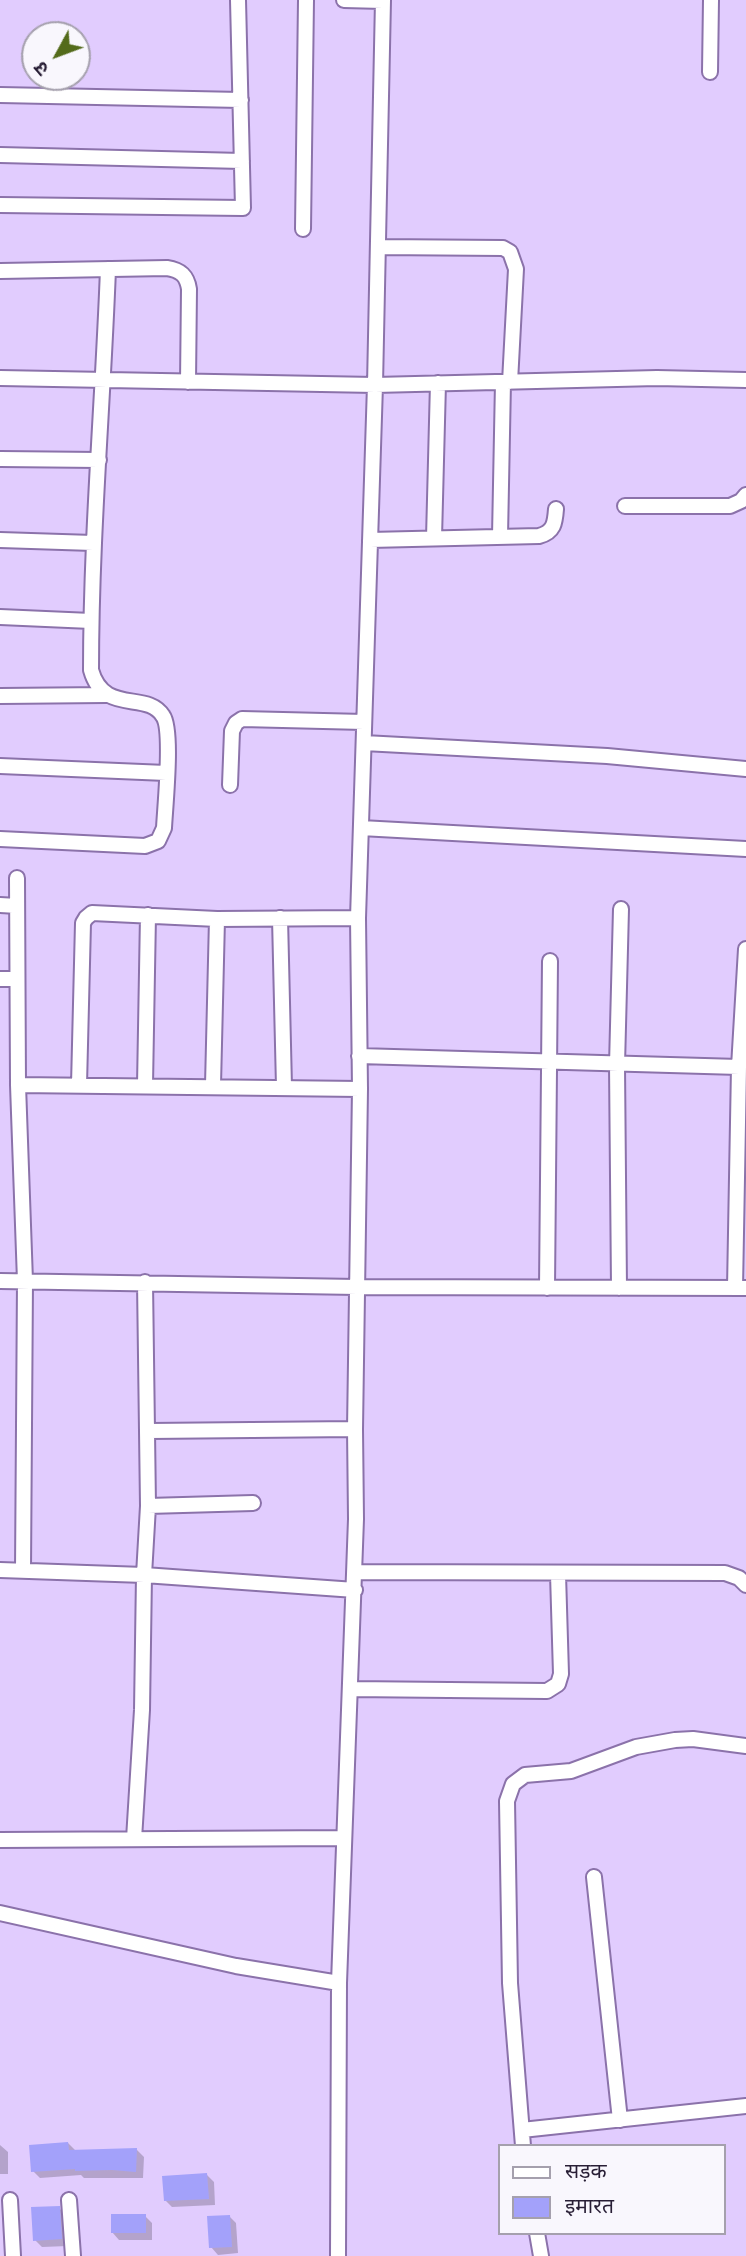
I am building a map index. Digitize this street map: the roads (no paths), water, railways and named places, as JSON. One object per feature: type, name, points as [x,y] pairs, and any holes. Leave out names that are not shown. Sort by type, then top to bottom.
[{"type":"street","points":[[0,205],[243,208],[238,0]]},
{"type":"street","points":[[303,229],[306,0]]},
{"type":"street","points":[[338,2256],[339,1983],[355,1590],[360,1089],[358,918],[375,385],[383,0],[344,0]]},
{"type":"street","points":[[710,0],[710,72]]},
{"type":"street","points":[[0,95],[241,100]]},
{"type":"street","points":[[0,155],[242,161]]},
{"type":"street","points":[[378,247],[503,248],[514,260],[516,269],[507,382],[500,536]]},
{"type":"street","points":[[0,271],[167,268],[182,273],[188,281],[188,382]]},
{"type":"street","points":[[106,695],[94,680],[91,670],[91,621],[108,270]]},
{"type":"street","points":[[0,378],[375,385],[657,378],[746,380]]},
{"type":"street","points":[[435,538],[438,383]]},
{"type":"street","points":[[0,459],[99,460]]},
{"type":"street","points":[[625,506],[730,506],[741,501],[746,495]]},
{"type":"street","points":[[370,540],[545,534],[555,526],[556,509]]},
{"type":"street","points":[[0,540],[93,543]]},
{"type":"street","points":[[0,617],[91,621]]},
{"type":"street","points":[[0,695],[106,695],[152,707],[163,715],[168,732],[164,828],[158,841],[145,846],[0,839]]},
{"type":"street","points":[[230,785],[232,731],[242,719],[365,722]]},
{"type":"street","points":[[364,743],[607,756],[746,769]]},
{"type":"street","points":[[0,765],[166,773]]},
{"type":"street","points":[[361,828],[746,849]]},
{"type":"street","points":[[17,878],[18,1085],[25,1281],[23,1570]]},
{"type":"street","points":[[0,905],[17,906]]},
{"type":"street","points":[[619,1288],[617,1065],[621,909]]},
{"type":"street","points":[[79,1085],[83,923],[86,918],[96,913],[217,919],[358,918]]},
{"type":"street","points":[[145,1085],[148,915]]},
{"type":"street","points":[[280,918],[284,1087]]},
{"type":"street","points":[[213,1086],[217,919]]},
{"type":"street","points":[[0,1281],[356,1287],[741,1288],[738,1067],[746,949]]},
{"type":"street","points":[[547,1288],[550,961]]},
{"type":"street","points":[[0,979],[17,979]]},
{"type":"street","points":[[359,1056],[738,1067]]},
{"type":"street","points":[[18,1085],[360,1089]]},
{"type":"street","points":[[134,1839],[142,1710],[148,1506],[145,1282]]},
{"type":"street","points":[[149,1431],[355,1429]]},
{"type":"street","points":[[148,1506],[253,1503]]},
{"type":"street","points":[[0,1570],[144,1575],[355,1590]]},
{"type":"street","points":[[355,1572],[725,1573],[746,1584]]},
{"type":"street","points":[[351,1689],[547,1691],[554,1688],[561,1674],[558,1574]]},
{"type":"street","points":[[523,2144],[510,1983],[507,1801],[513,1784],[525,1776],[571,1771],[651,1744],[692,1739],[746,1746]]},
{"type":"street","points":[[0,1840],[344,1838]]},
{"type":"street","points":[[594,1877],[621,2120]]},
{"type":"street","points":[[0,1913],[236,1966],[339,1983]]},
{"type":"street","points":[[522,2130],[746,2106]]},
{"type":"street","points":[[10,2200],[13,2256]]},
{"type":"street","points":[[69,2200],[73,2256]]},
{"type":"street","points":[[537,2235],[541,2256]]}]
